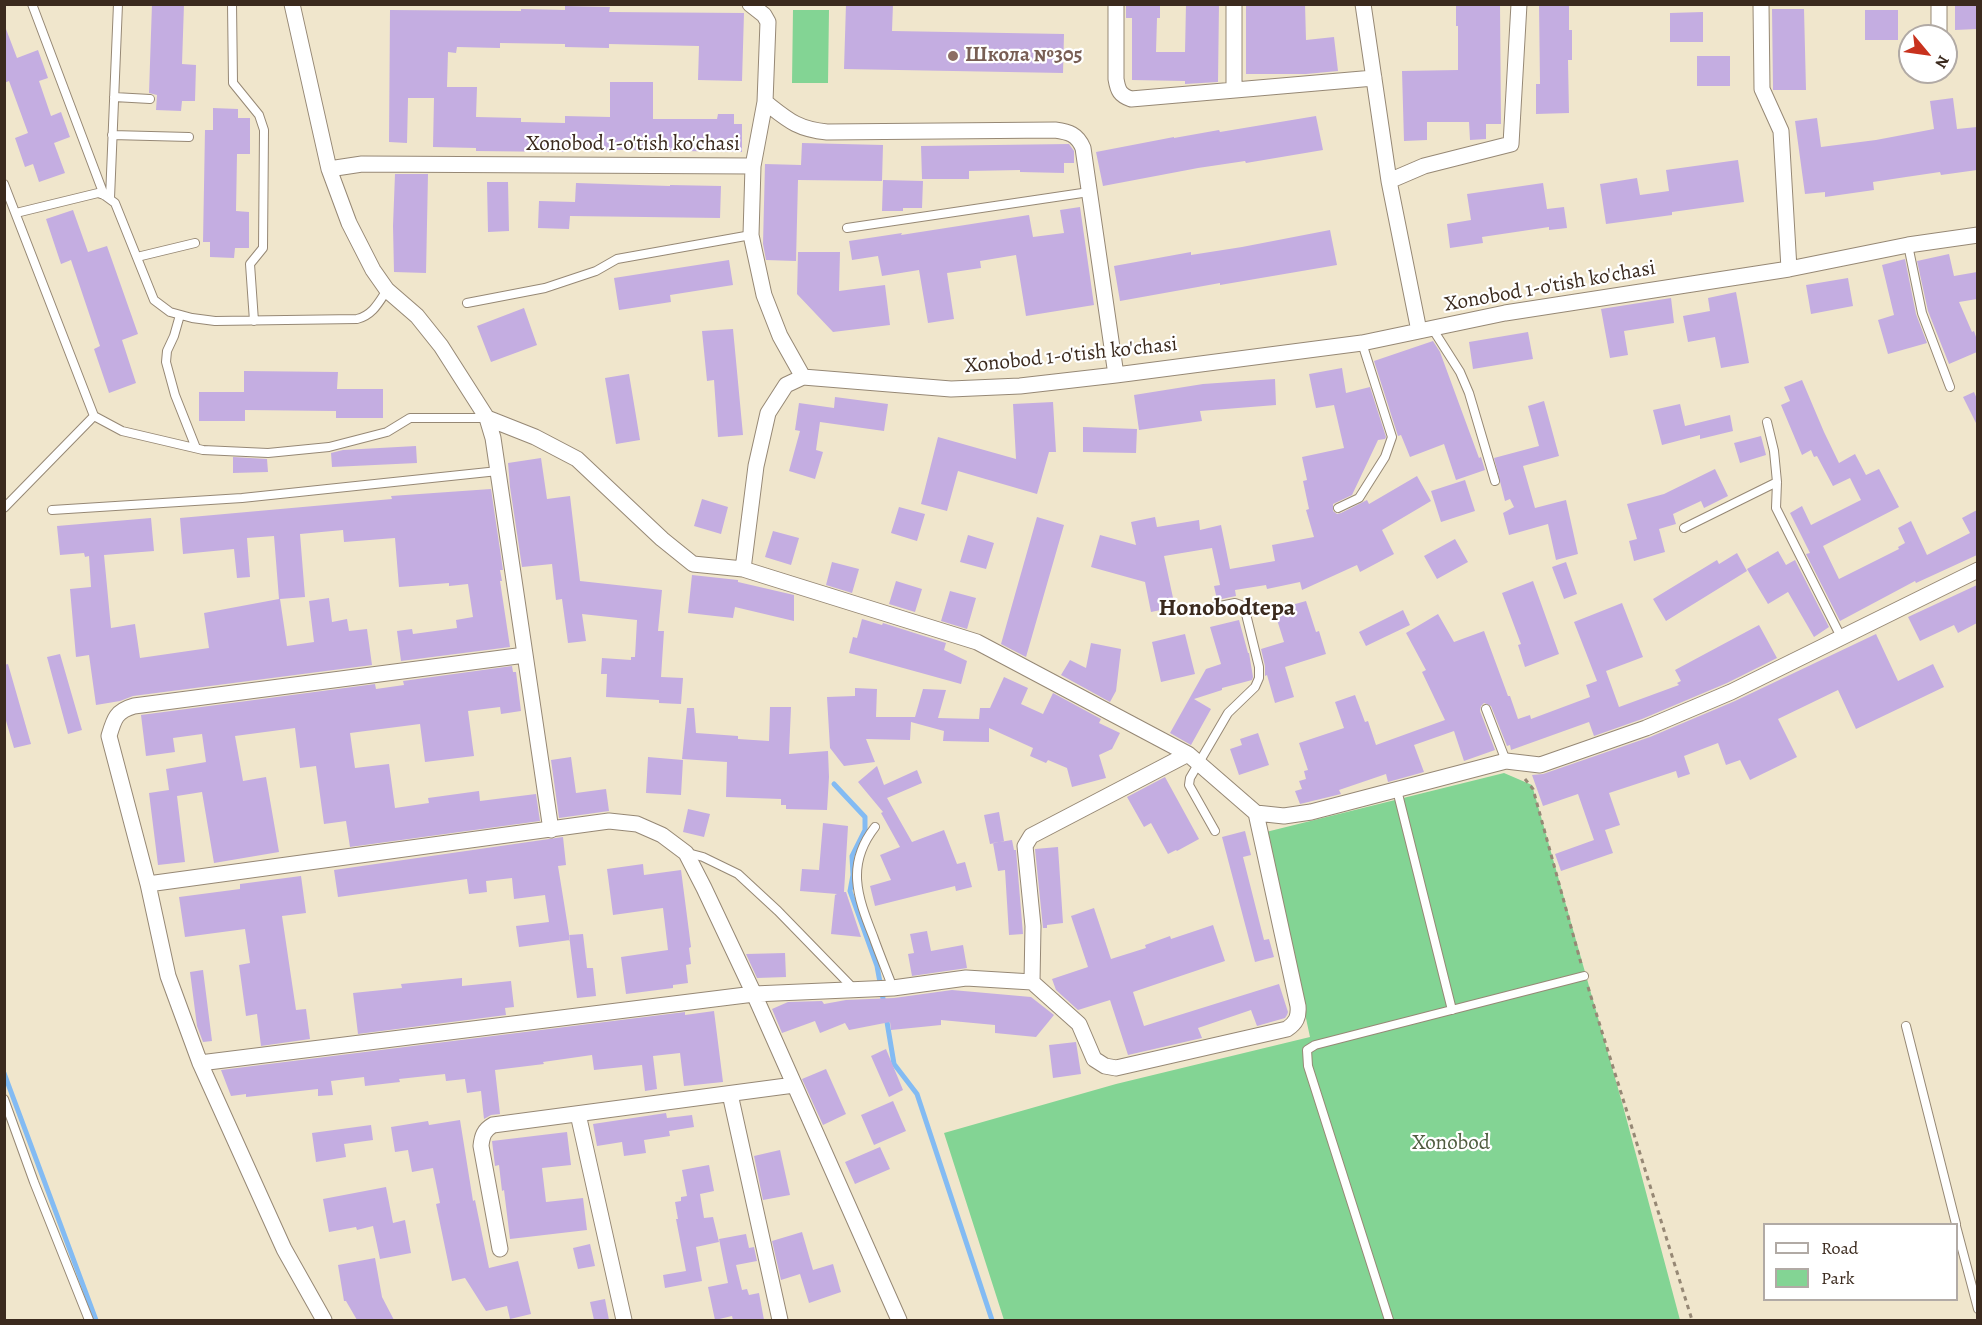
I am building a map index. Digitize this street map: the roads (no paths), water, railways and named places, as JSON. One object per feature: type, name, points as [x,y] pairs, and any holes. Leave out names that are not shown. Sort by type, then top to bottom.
[{"type":"street","points":[[292,4],[329,169],[349,224],[373,270],[387,290],[417,316],[441,346],[487,418],[493,438],[551,830]]},
{"type":"street","points":[[750,4],[764,15],[768,22],[765,102],[753,166]]},
{"type":"street","points":[[1116,4],[1116,79],[1118,90],[1123,96],[1131,99],[1374,78]]},
{"type":"street","points":[[1234,4],[1234,90]]},
{"type":"street","points":[[1364,4],[1389,181],[1425,330]]},
{"type":"street","points":[[1389,181],[1424,166],[1511,144],[1519,4]]},
{"type":"street","points":[[1761,4],[1762,89],[1782,131],[1789,269]]},
{"type":"street","points":[[1939,4],[1939,24]]},
{"type":"street","points":[[765,102],[789,120],[808,130],[827,132],[1055,130],[1072,133],[1083,148],[1116,375]]},
{"type":"street","name":"Xonobod 1-o'tish ko'chasi","points":[[329,169],[362,165],[753,166],[751,235],[764,295],[780,336],[803,377],[951,389],[1020,386],[1362,343],[1505,313],[1789,269],[1908,245],[1977,235]]},
{"type":"street","points":[[743,569],[756,466],[768,413],[786,385],[803,377]]},
{"type":"street","points":[[487,418],[535,437],[577,459],[662,539],[693,564],[743,569],[977,642],[1194,758],[1256,813],[1284,816],[1302,814],[1506,761],[1540,765],[1646,728],[1731,692],[1977,570]]},
{"type":"street","points":[[324,1320],[284,1249],[200,1063],[168,976],[148,884],[109,736],[113,722],[122,710],[146,705],[525,655]]},
{"type":"street","points":[[1032,982],[1033,926],[1024,846],[1031,836],[1194,758]]},
{"type":"street","points":[[200,1063],[754,994],[885,988],[966,978],[1032,982],[1079,1024],[1094,1059],[1105,1066],[1116,1068],[1287,1029],[1294,1024],[1299,1014],[1298,1006],[1256,813]]},
{"type":"street","points":[[148,884],[609,821],[637,824],[662,835],[686,853],[704,888],[754,994],[899,1320]]},
{"type":"street","points":[[500,1249],[481,1146],[486,1129],[493,1125],[794,1085]]},
{"type":"street","points":[[730,1094],[780,1320]]},
{"type":"street","points":[[578,1114],[624,1320]]},
{"type":"lane","points":[[32,4],[107,197]]},
{"type":"lane","points":[[107,197],[118,4]]},
{"type":"lane","points":[[232,4],[233,83],[259,115],[264,130],[263,248],[250,264],[254,321]]},
{"type":"lane","points":[[114,97],[150,99]]},
{"type":"lane","points":[[112,135],[189,137]]},
{"type":"lane","points":[[4,184],[94,416],[122,431],[196,448],[268,453],[341,444],[387,432],[410,418],[487,418]]},
{"type":"lane","points":[[847,228],[1089,192]]},
{"type":"lane","points":[[16,213],[98,193],[107,197],[115,203],[154,300],[170,312],[180,315],[215,321],[338,320],[366,317],[387,290]]},
{"type":"lane","points":[[467,303],[545,288],[596,271],[617,259],[751,235]]},
{"type":"lane","points":[[137,257],[195,243]]},
{"type":"lane","points":[[1908,245],[1922,313],[1950,387]]},
{"type":"lane","points":[[180,315],[167,351],[166,362],[175,395],[196,448]]},
{"type":"lane","points":[[1425,330],[1460,372],[1469,393],[1495,482]]},
{"type":"lane","points":[[1338,508],[1359,498],[1384,457],[1392,437],[1362,343]]},
{"type":"lane","points":[[4,508],[94,416]]},
{"type":"lane","points":[[1767,422],[1774,451],[1777,482],[1776,508],[1841,637]]},
{"type":"lane","points":[[52,510],[242,498],[498,471]]},
{"type":"lane","points":[[1684,528],[1777,482]]},
{"type":"lane","points":[[1215,607],[1235,603],[1244,606],[1259,667],[1259,678],[1255,687],[1227,713],[1194,758],[1190,785],[1215,831]]},
{"type":"lane","points":[[1486,709],[1506,761]]},
{"type":"lane","points":[[1396,790],[1452,1010]]},
{"type":"lane","points":[[875,827],[865,839],[858,859],[856,884],[885,988]]},
{"type":"lane","points":[[686,853],[703,857],[738,874],[778,911],[854,989]]},
{"type":"lane","points":[[1389,1320],[1306,1054],[1315,1045],[1584,976]]},
{"type":"lane","points":[[1906,1026],[1955,1223]]},
{"type":"lane","points":[[4,1099],[89,1320]]},
{"type":"lane","points":[[1958,1233],[1977,1309]]},
{"type":"waterway","points":[[834,784],[865,817],[865,830],[852,856],[853,875],[850,891],[877,966],[884,1004]]},
{"type":"waterway","points":[[886,1016],[894,1064],[917,1094],[992,1320]]},
{"type":"waterway","points":[[4,1073],[96,1320]]},
{"type":"place","name":"Школа №305","points":[[953,56]]},
{"type":"district","name":"Honobodtepa","points":[[1227,609]]},
{"type":"park label","name":"Xonobod","points":[[1451,1144]]}]
